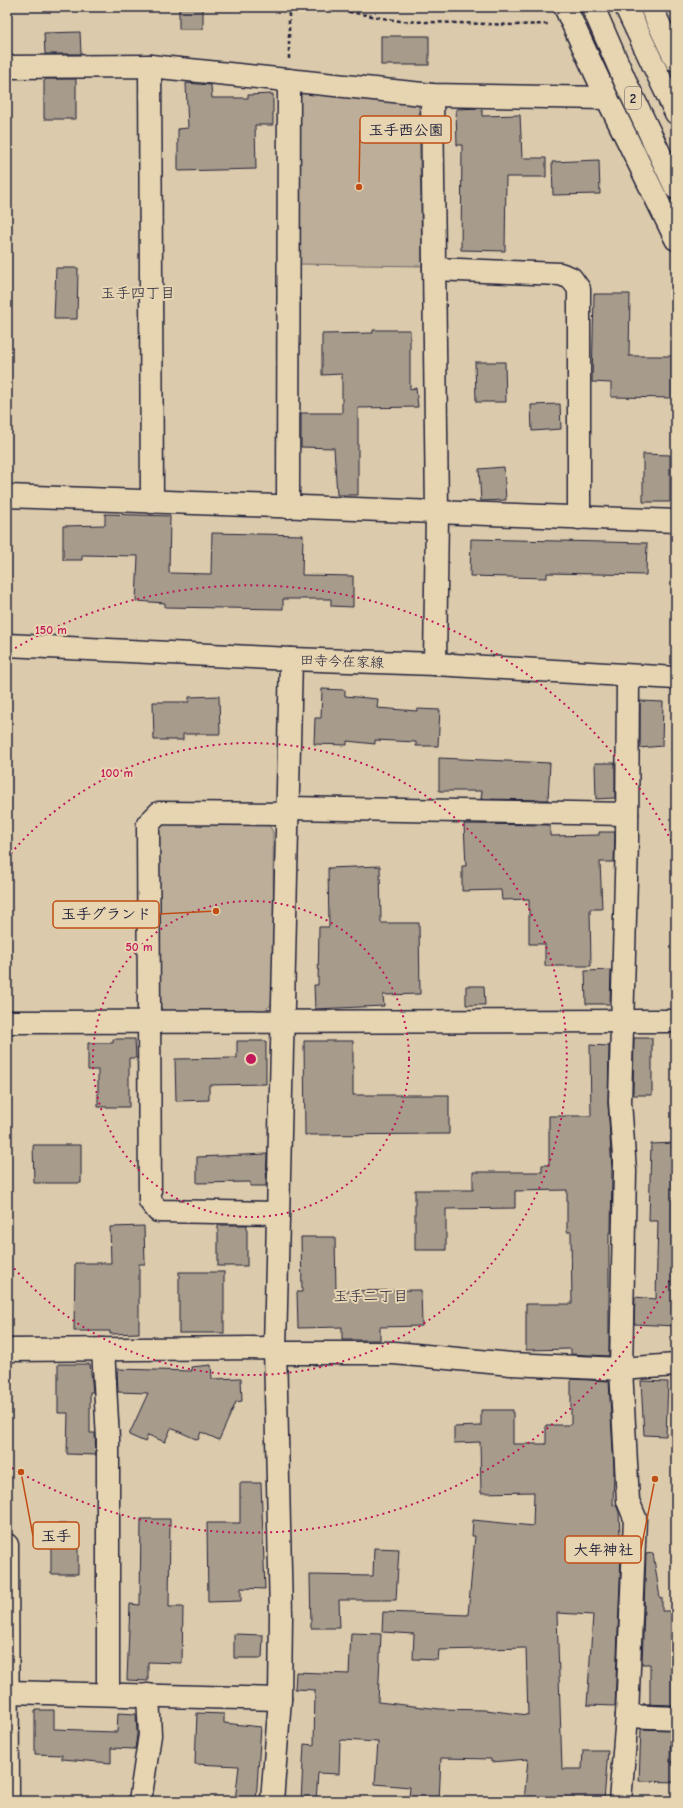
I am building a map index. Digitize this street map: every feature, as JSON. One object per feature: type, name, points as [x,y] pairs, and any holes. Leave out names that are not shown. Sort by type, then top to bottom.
[{"type":"main road","name":"2","points":[[593,7],[626,83],[676,188]]},
{"type":"main road","name":"2","points":[[626,7],[676,113]]},
{"type":"main road","points":[[568,15],[676,239]]},
{"type":"main road","points":[[655,16],[676,60]]},
{"type":"main road","points":[[150,66],[152,502]]},
{"type":"main road","points":[[7,68],[150,66],[432,95],[607,98]]},
{"type":"main road","points":[[288,507],[289,80]]},
{"type":"main road","points":[[432,95],[437,513],[435,664]]},
{"type":"main road","points":[[434,269],[560,274],[571,278],[579,289],[579,518]]},
{"type":"main road","points":[[7,496],[676,521]]},
{"type":"main road","name":"田寺今在家線","points":[[7,645],[291,659],[435,664],[676,678]]},
{"type":"main road","points":[[272,1801],[280,1699],[281,1615],[275,1348],[291,659]]},
{"type":"main road","points":[[620,1801],[627,1716],[634,1518],[628,1501],[621,1369],[625,1171],[620,1102],[624,1020],[628,676]]},
{"type":"main road","points":[[278,1213],[158,1211],[150,1201],[148,824],[159,813],[288,811],[627,814]]},
{"type":"main road","points":[[7,1022],[676,1021]]},
{"type":"main road","points":[[7,1350],[275,1348],[283,1353],[394,1353],[511,1364],[621,1369],[676,1365]]},
{"type":"main road","points":[[103,1349],[108,1439],[108,1694]]},
{"type":"main road","points":[[7,1545],[8,1801]]},
{"type":"main road","points":[[8,1692],[280,1699]]},
{"type":"main road","points":[[140,1801],[150,1735],[148,1695]]},
{"type":"main road","points":[[627,1716],[676,1718]]},
{"type":"path","points":[[285,7],[289,15],[289,80]]},
{"type":"path","points":[[321,7],[400,21],[513,25],[568,15]]},
{"type":"shaded area","points":[[307,91],[417,103],[419,109],[422,266],[297,264],[298,102],[301,94]]},
{"type":"shaded area","points":[[166,822],[263,822],[269,825],[273,832],[274,991],[271,1005],[264,1011],[167,1013],[158,1003],[157,831]]},
{"type":"building","points":[[179,7],[203,7],[203,29],[179,29]]},
{"type":"building","points":[[80,32],[81,54],[45,54],[44,33]]},
{"type":"building","points":[[381,36],[429,36],[429,65],[381,65]]},
{"type":"building","points":[[46,79],[76,79],[76,119],[44,119],[44,81]]},
{"type":"building","points":[[186,83],[211,85],[212,98],[248,98],[248,95],[273,94],[273,125],[255,125],[256,169],[178,171],[178,129],[188,128]]},
{"type":"building","points":[[482,108],[482,116],[520,115],[522,158],[546,158],[546,177],[506,177],[505,251],[461,250],[462,145],[457,145],[456,109]]},
{"type":"building","points":[[599,160],[600,194],[553,195],[552,162]]},
{"type":"building","points":[[56,268],[78,268],[77,319],[54,319]]},
{"type":"building","points":[[594,294],[630,294],[629,356],[676,356],[676,398],[611,397],[611,383],[592,382]]},
{"type":"building","points":[[373,330],[410,330],[410,389],[416,388],[418,407],[358,408],[358,495],[337,495],[334,448],[301,447],[301,413],[342,413],[342,374],[322,375],[322,334],[373,333]]},
{"type":"building","points":[[475,362],[505,362],[506,402],[476,402]]},
{"type":"building","points":[[560,404],[561,429],[532,431],[531,405]]},
{"type":"building","points":[[643,454],[670,455],[670,502],[643,502]]},
{"type":"building","points":[[504,467],[506,500],[481,501],[479,469]]},
{"type":"building","points":[[105,514],[170,516],[169,573],[211,574],[212,533],[303,535],[302,575],[353,576],[353,607],[331,606],[331,599],[283,599],[283,609],[165,607],[165,603],[136,601],[138,556],[82,555],[82,560],[63,560],[63,526],[105,525]]},
{"type":"building","points":[[471,539],[647,543],[646,575],[547,573],[547,578],[470,576]]},
{"type":"building","points":[[322,689],[345,690],[345,696],[378,699],[377,708],[417,711],[418,709],[440,710],[438,746],[416,746],[416,742],[375,740],[375,744],[347,741],[347,745],[314,744],[315,718],[321,718]]},
{"type":"building","points":[[219,696],[220,734],[183,734],[183,740],[154,740],[153,702],[189,702],[189,697]]},
{"type":"building","points":[[640,701],[663,702],[662,746],[640,748]]},
{"type":"building","points":[[439,758],[550,763],[548,800],[481,799],[482,791],[439,791]]},
{"type":"building","points":[[595,763],[615,763],[615,798],[596,799]]},
{"type":"building","points":[[464,824],[550,825],[550,836],[599,835],[599,832],[615,832],[614,862],[600,862],[602,909],[590,909],[591,966],[545,966],[545,944],[529,944],[529,899],[502,900],[501,890],[462,891],[462,866],[466,866]]},
{"type":"building","points":[[380,866],[381,923],[419,923],[420,994],[383,995],[384,1006],[315,1009],[314,985],[318,985],[319,927],[329,927],[328,868]]},
{"type":"building","points":[[611,970],[610,1004],[586,1004],[585,971]]},
{"type":"building","points":[[466,986],[484,986],[485,1005],[466,1005]]},
{"type":"building","points":[[634,1038],[652,1038],[652,1095],[633,1095]]},
{"type":"building","points":[[113,1039],[135,1039],[136,1058],[129,1058],[129,1107],[98,1107],[98,1070],[88,1070],[88,1043],[113,1043]]},
{"type":"building","points":[[237,1041],[266,1041],[266,1084],[209,1085],[209,1100],[176,1101],[175,1059],[237,1058]]},
{"type":"building","points":[[304,1041],[353,1041],[353,1095],[449,1095],[449,1134],[305,1135]]},
{"type":"building","points":[[590,1045],[609,1046],[608,1103],[612,1171],[611,1232],[609,1232],[609,1356],[571,1354],[571,1349],[526,1350],[526,1304],[572,1304],[571,1232],[567,1232],[567,1190],[515,1191],[515,1208],[446,1209],[446,1250],[415,1250],[415,1190],[473,1190],[473,1172],[542,1172],[542,1165],[549,1165],[549,1116],[591,1116]]},
{"type":"building","points":[[676,1143],[676,1326],[634,1324],[635,1297],[656,1299],[658,1221],[649,1221],[651,1144]]},
{"type":"building","points":[[33,1145],[81,1145],[81,1183],[34,1183]]},
{"type":"building","points":[[267,1154],[266,1186],[250,1186],[250,1182],[197,1183],[197,1157]]},
{"type":"building","points":[[218,1225],[247,1225],[247,1266],[218,1266]]},
{"type":"building","points":[[144,1226],[145,1264],[139,1264],[139,1333],[110,1334],[110,1331],[74,1331],[75,1263],[111,1263],[110,1227]]},
{"type":"building","points":[[301,1237],[335,1237],[336,1291],[421,1290],[422,1326],[380,1327],[380,1340],[342,1340],[342,1327],[298,1328],[297,1292],[302,1292]]},
{"type":"building","points":[[179,1272],[224,1272],[224,1333],[179,1333]]},
{"type":"building","points":[[58,1364],[90,1364],[93,1392],[90,1392],[90,1433],[95,1433],[96,1455],[67,1454],[68,1413],[58,1413]]},
{"type":"building","points":[[211,1365],[212,1379],[241,1378],[242,1401],[236,1402],[219,1440],[201,1432],[198,1440],[171,1428],[165,1442],[148,1435],[145,1442],[129,1435],[148,1393],[118,1392],[117,1369],[192,1371],[191,1367]]},
{"type":"building","points":[[571,1379],[609,1381],[614,1469],[613,1505],[616,1505],[619,1512],[621,1556],[615,1706],[587,1705],[593,1615],[557,1613],[562,1769],[582,1769],[583,1750],[608,1750],[604,1801],[524,1801],[528,1759],[491,1762],[491,1759],[441,1758],[439,1801],[409,1799],[410,1787],[375,1784],[378,1742],[343,1740],[340,1741],[339,1774],[318,1773],[316,1801],[301,1801],[304,1744],[314,1745],[315,1690],[295,1689],[296,1672],[349,1674],[351,1633],[381,1634],[378,1702],[440,1709],[485,1710],[528,1715],[526,1648],[439,1650],[438,1660],[413,1659],[414,1634],[382,1632],[383,1612],[468,1615],[475,1536],[472,1536],[473,1520],[533,1526],[534,1492],[481,1493],[480,1442],[454,1443],[454,1427],[481,1426],[481,1410],[513,1410],[513,1444],[546,1444],[546,1425],[571,1425]]},
{"type":"building","points":[[641,1381],[668,1382],[666,1436],[644,1435]]},
{"type":"building","points":[[240,1483],[261,1483],[265,1589],[241,1588],[241,1601],[208,1602],[207,1523],[240,1523]]},
{"type":"building","points":[[141,1519],[170,1519],[169,1607],[183,1607],[182,1663],[148,1662],[148,1681],[127,1680],[130,1604],[140,1605]]},
{"type":"building","points":[[49,1524],[78,1524],[78,1574],[51,1574],[51,1547],[48,1547]]},
{"type":"building","points":[[374,1548],[399,1549],[396,1600],[339,1600],[340,1628],[311,1628],[310,1575],[373,1576]]},
{"type":"building","points":[[653,1553],[660,1598],[662,1598],[662,1611],[676,1611],[676,1705],[643,1704],[650,1704],[650,1664],[642,1664],[646,1554]]},
{"type":"building","points":[[234,1634],[263,1635],[262,1658],[234,1658]]},
{"type":"building","points":[[35,1710],[54,1710],[54,1729],[82,1731],[117,1732],[118,1713],[136,1714],[137,1734],[135,1749],[111,1748],[111,1763],[62,1759],[62,1755],[35,1754]]},
{"type":"building","points":[[197,1713],[224,1714],[224,1723],[261,1727],[256,1801],[235,1801],[239,1766],[195,1764]]},
{"type":"building","points":[[641,1729],[671,1730],[670,1762],[676,1762],[676,1782],[639,1781]]},
{"type":"place","name":"玉手西公園","points":[[359,187]]},
{"type":"place","name":"玉手グランド","points":[[216,911]]},
{"type":"place","name":"玉手","points":[[21,1472]]},
{"type":"place","name":"大年神社","points":[[655,1479]]},
{"type":"district","name":"玉手四丁目","points":[[138,293]]},
{"type":"district","name":"玉手二丁目","points":[[371,1296]]}]
